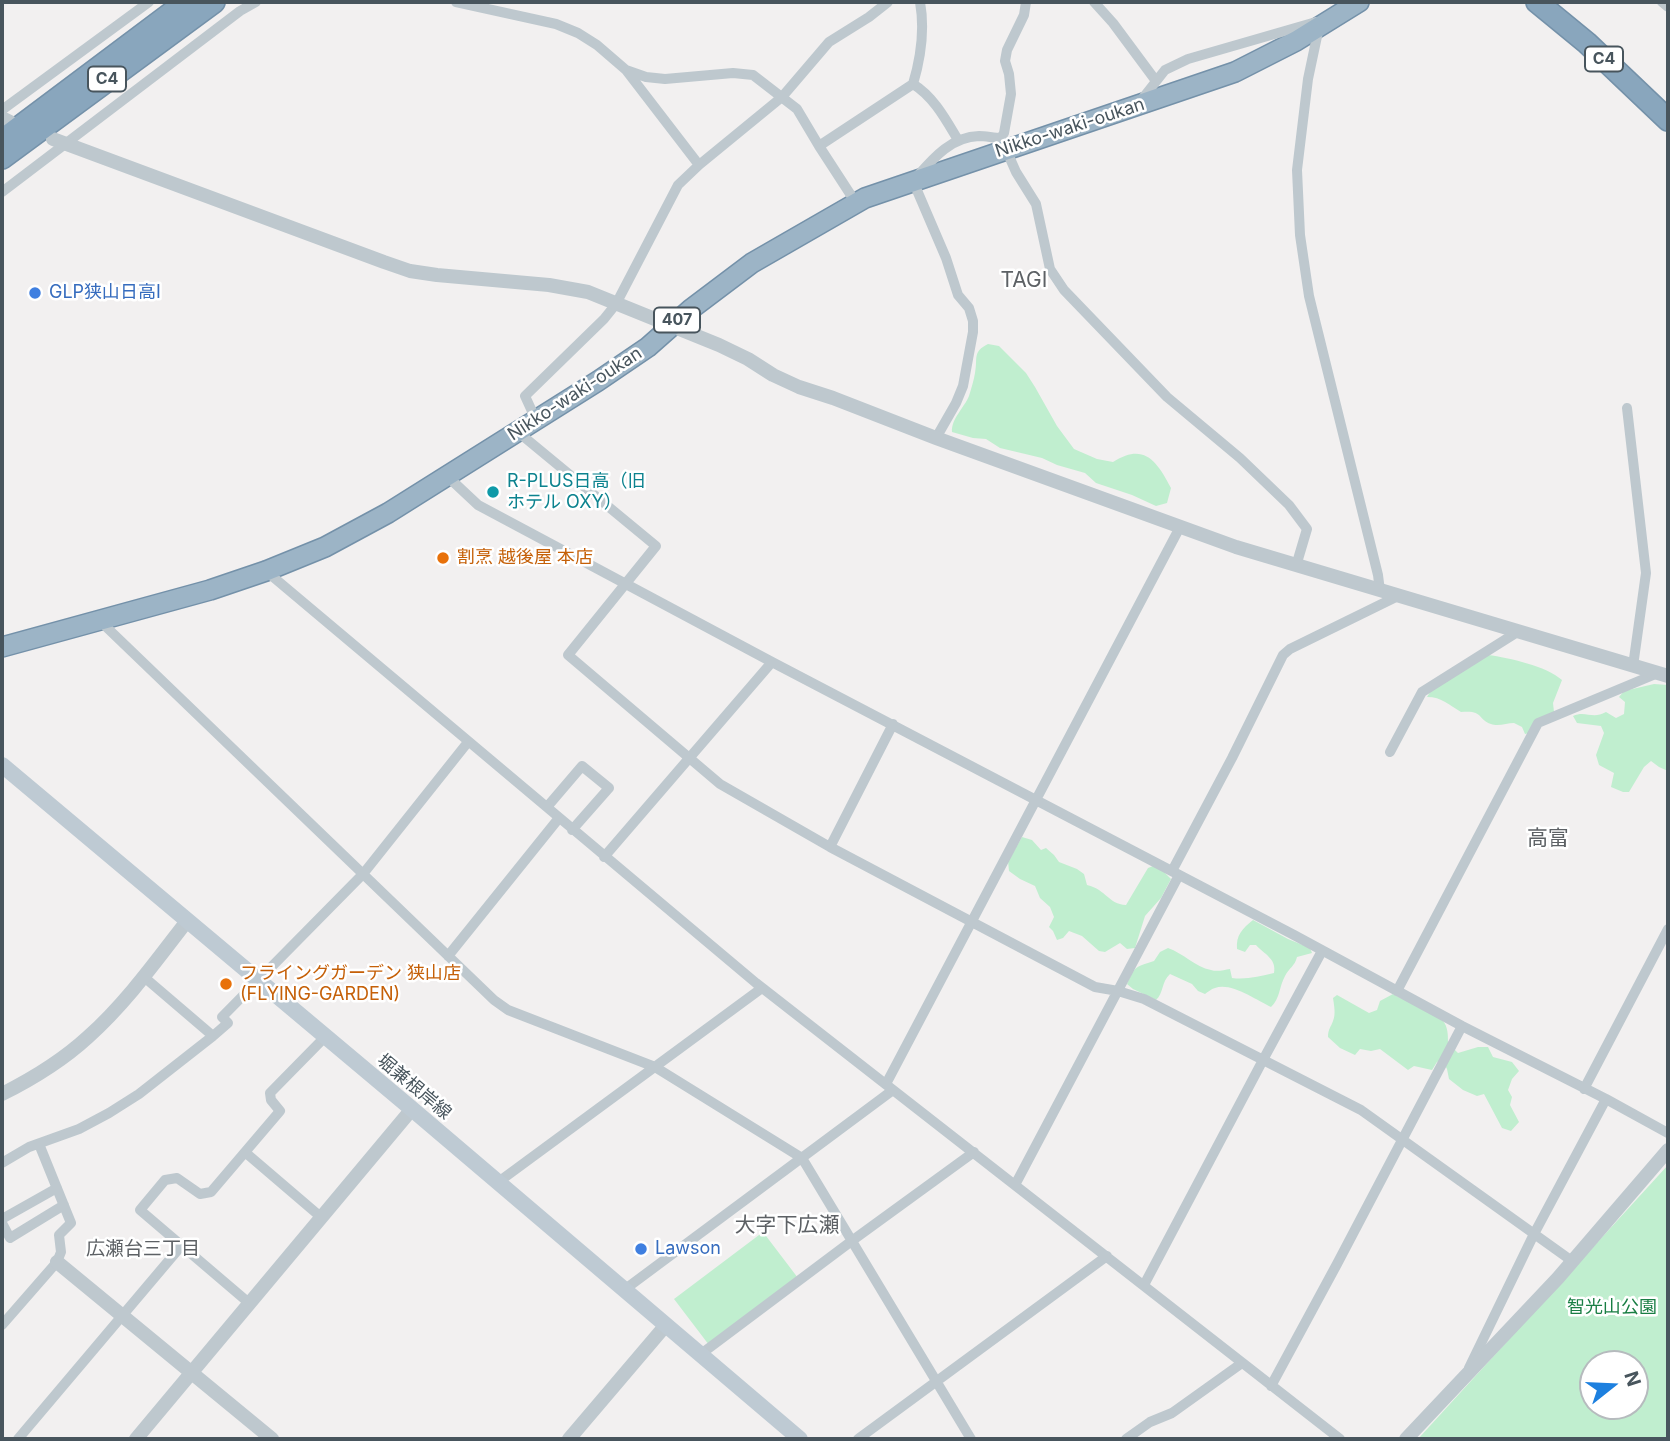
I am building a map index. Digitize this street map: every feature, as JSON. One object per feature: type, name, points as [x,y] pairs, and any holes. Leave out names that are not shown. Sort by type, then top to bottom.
[{"type":"highway","name":"C4","points":[[4,122],[186,2]]},
{"type":"highway","name":"C4","points":[[2,158],[214,2]]},
{"type":"highway","name":"Nikko-waki-oukan","points":[[2,647],[160,605],[265,571],[325,547],[364,526],[598,381],[648,347],[752,263],[865,198],[1003,144],[1137,105],[1234,72],[1264,58],[1359,2]]},
{"type":"highway","name":"C4","points":[[1537,2],[1587,43],[1668,120]]},
{"type":"highway","name":"C4","points":[[1561,2],[1608,42],[1668,100]]},
{"type":"main road","name":"堀兼根岸線","points":[[2,765],[800,1439]]},
{"type":"street","points":[[4,122],[149,2]]},
{"type":"street","points":[[2,192],[60,142],[256,2]]},
{"type":"street","points":[[456,2],[556,24],[597,45],[626,70],[699,164]]},
{"type":"street","points":[[536,420],[525,396],[616,304],[678,185],[699,164],[782,97],[829,42],[888,2]]},
{"type":"street","points":[[819,146],[913,84],[924,20],[920,2]]},
{"type":"street","points":[[1026,2],[1024,16],[1007,50],[1005,61],[1011,94],[1003,144],[1016,172],[1036,204],[1049,269],[1065,290],[1167,397],[1240,458],[1289,505],[1307,529],[1296,566]]},
{"type":"street","points":[[1094,2],[1156,81]]},
{"type":"street","points":[[1662,2],[1668,7]]},
{"type":"street","points":[[1137,105],[1165,70],[1188,59],[1311,23],[1325,23],[1308,79],[1297,170],[1300,235],[1309,296],[1380,591]]},
{"type":"street","points":[[626,70],[646,77],[664,79],[733,73],[753,75],[797,109],[856,203]]},
{"type":"street","points":[[913,84],[921,89],[943,114],[958,140]]},
{"type":"street","points":[[936,438],[963,386],[973,321],[969,308],[958,295],[946,258],[913,181],[934,157],[958,140],[979,136],[1003,144]]},
{"type":"street","points":[[60,142],[410,271],[549,285],[588,292],[719,345],[799,387],[1180,527],[1296,566],[1663,674]]},
{"type":"street","points":[[1627,408],[1646,573],[1633,666]]},
{"type":"street","points":[[518,432],[656,547],[568,655],[720,784],[830,847],[1095,987],[1118,990],[1144,999],[1361,1110],[1572,1261]]},
{"type":"street","points":[[446,475],[478,505],[1668,1133]]},
{"type":"street","points":[[624,1290],[802,1158],[890,1087],[971,922],[1180,527]]},
{"type":"street","points":[[265,571],[762,988],[1340,1439]]},
{"type":"street","points":[[1015,1185],[1118,990],[1283,656],[1290,649],[1398,596]]},
{"type":"street","points":[[99,620],[494,1000],[508,1010],[655,1067],[802,1158],[971,1439]]},
{"type":"street","points":[[1390,752],[1422,692],[1519,631]]},
{"type":"street","points":[[604,857],[772,662]]},
{"type":"street","points":[[1397,991],[1538,723],[1663,674]]},
{"type":"street","points":[[830,847],[893,724]]},
{"type":"street","points":[[2,1163],[29,1147],[79,1129],[119,1107],[228,1023],[222,1017],[363,874],[467,741]]},
{"type":"street","points":[[547,807],[582,766],[609,788],[572,830]]},
{"type":"street","points":[[447,956],[559,818]]},
{"type":"street","points":[[2,1094],[44,1070],[86,1040],[106,1021],[187,921]]},
{"type":"street","points":[[1584,1089],[1668,929]]},
{"type":"street","points":[[1144,1285],[1322,951]]},
{"type":"street","points":[[144,976],[213,1036]]},
{"type":"street","points":[[497,1183],[762,988]]},
{"type":"street","points":[[1271,1385],[1462,1026]]},
{"type":"street","points":[[249,1303],[140,1210],[165,1180],[177,1178],[200,1194],[211,1192],[280,1111],[271,1100],[270,1093],[325,1037]]},
{"type":"street","points":[[1465,1377],[1534,1234],[1606,1099]]},
{"type":"street","points":[[136,1439],[412,1109]]},
{"type":"street","points":[[4,1317],[57,1262],[61,1252],[59,1235],[71,1223],[39,1144]]},
{"type":"street","points":[[1406,1439],[1572,1261],[1668,1150]]},
{"type":"street","points":[[701,1354],[974,1152]]},
{"type":"street","points":[[246,1153],[322,1218]]},
{"type":"street","points":[[57,1188],[2,1221],[10,1238],[64,1205]]},
{"type":"street","points":[[18,1439],[182,1245]]},
{"type":"street","points":[[858,1439],[1107,1256]]},
{"type":"street","points":[[57,1262],[272,1439]]},
{"type":"street","points":[[569,1439],[666,1325]]},
{"type":"street","points":[[1126,1439],[1150,1422],[1172,1413],[1242,1363]]},
{"type":"green space","points":[[988,344],[999,346],[1026,373],[1074,449],[1097,459],[1113,462],[1124,456],[1141,454],[1155,463],[1171,488],[1167,503],[1156,506],[1096,483],[1085,473],[1042,458],[1000,448],[986,439],[952,432],[956,418],[969,396],[978,353]]},
{"type":"green space","points":[[1488,655],[1537,667],[1562,680],[1553,703],[1554,712],[1530,733],[1525,734],[1522,727],[1514,723],[1491,724],[1477,714],[1461,712],[1441,700],[1427,697],[1430,692]]},
{"type":"green space","points":[[1654,684],[1668,685],[1668,771],[1651,761],[1644,767],[1629,792],[1623,792],[1611,787],[1614,773],[1599,765],[1596,755],[1604,733],[1601,726],[1577,723],[1573,716],[1606,712],[1616,718],[1624,714],[1625,702],[1619,697],[1624,691]]},
{"type":"green space","points":[[1022,837],[1032,840],[1041,850],[1046,848],[1059,862],[1077,869],[1084,874],[1087,885],[1120,904],[1126,905],[1148,868],[1153,866],[1163,871],[1171,879],[1161,898],[1145,916],[1135,948],[1127,949],[1120,943],[1105,952],[1099,951],[1082,936],[1069,931],[1057,940],[1049,927],[1054,917],[1050,907],[1040,898],[1035,886],[1009,871],[1008,861]]},
{"type":"green space","points":[[1253,920],[1310,948],[1312,953],[1297,957],[1271,1007],[1228,987],[1215,988],[1205,994],[1192,984],[1170,974],[1156,1000],[1127,984],[1137,968],[1154,961],[1160,952],[1168,948],[1205,968],[1216,971],[1230,969],[1232,978],[1274,973],[1272,960],[1256,945],[1250,945],[1245,952],[1237,949],[1240,933]]},
{"type":"green space","points":[[1393,994],[1439,1017],[1446,1026],[1448,1043],[1458,1053],[1488,1047],[1493,1057],[1512,1062],[1519,1071],[1508,1090],[1512,1097],[1510,1105],[1519,1122],[1511,1131],[1502,1128],[1484,1094],[1477,1096],[1463,1090],[1449,1079],[1442,1060],[1437,1062],[1432,1070],[1414,1066],[1408,1070],[1380,1049],[1360,1049],[1355,1055],[1340,1048],[1328,1037],[1334,1015],[1333,998],[1337,995],[1369,1013],[1377,1010],[1380,1001]]},
{"type":"green space","name":"智光山公園","points":[[1668,1165],[1668,1439],[1418,1439]]},
{"type":"green space","points":[[763,1232],[798,1278],[709,1345],[674,1299]]},
{"type":"place","name":"GLP狭山日高Ⅰ","points":[[35,293]]},
{"type":"place","name":"R-PLUS日高（旧 ホテル OXY）","points":[[493,492]]},
{"type":"place","name":"割烹 越後屋 本店","points":[[443,558]]},
{"type":"place","name":"フライングガーデン 狭山店 (FLYING-GARDEN)","points":[[226,984]]},
{"type":"place","name":"Lawson","points":[[641,1249]]},
{"type":"district","name":"TAGI","points":[[1024,281]]},
{"type":"district","name":"高富","points":[[1548,839]]},
{"type":"district","name":"大字下広瀬","points":[[787,1226]]},
{"type":"district","name":"広瀬台三丁目","points":[[143,1249]]}]
